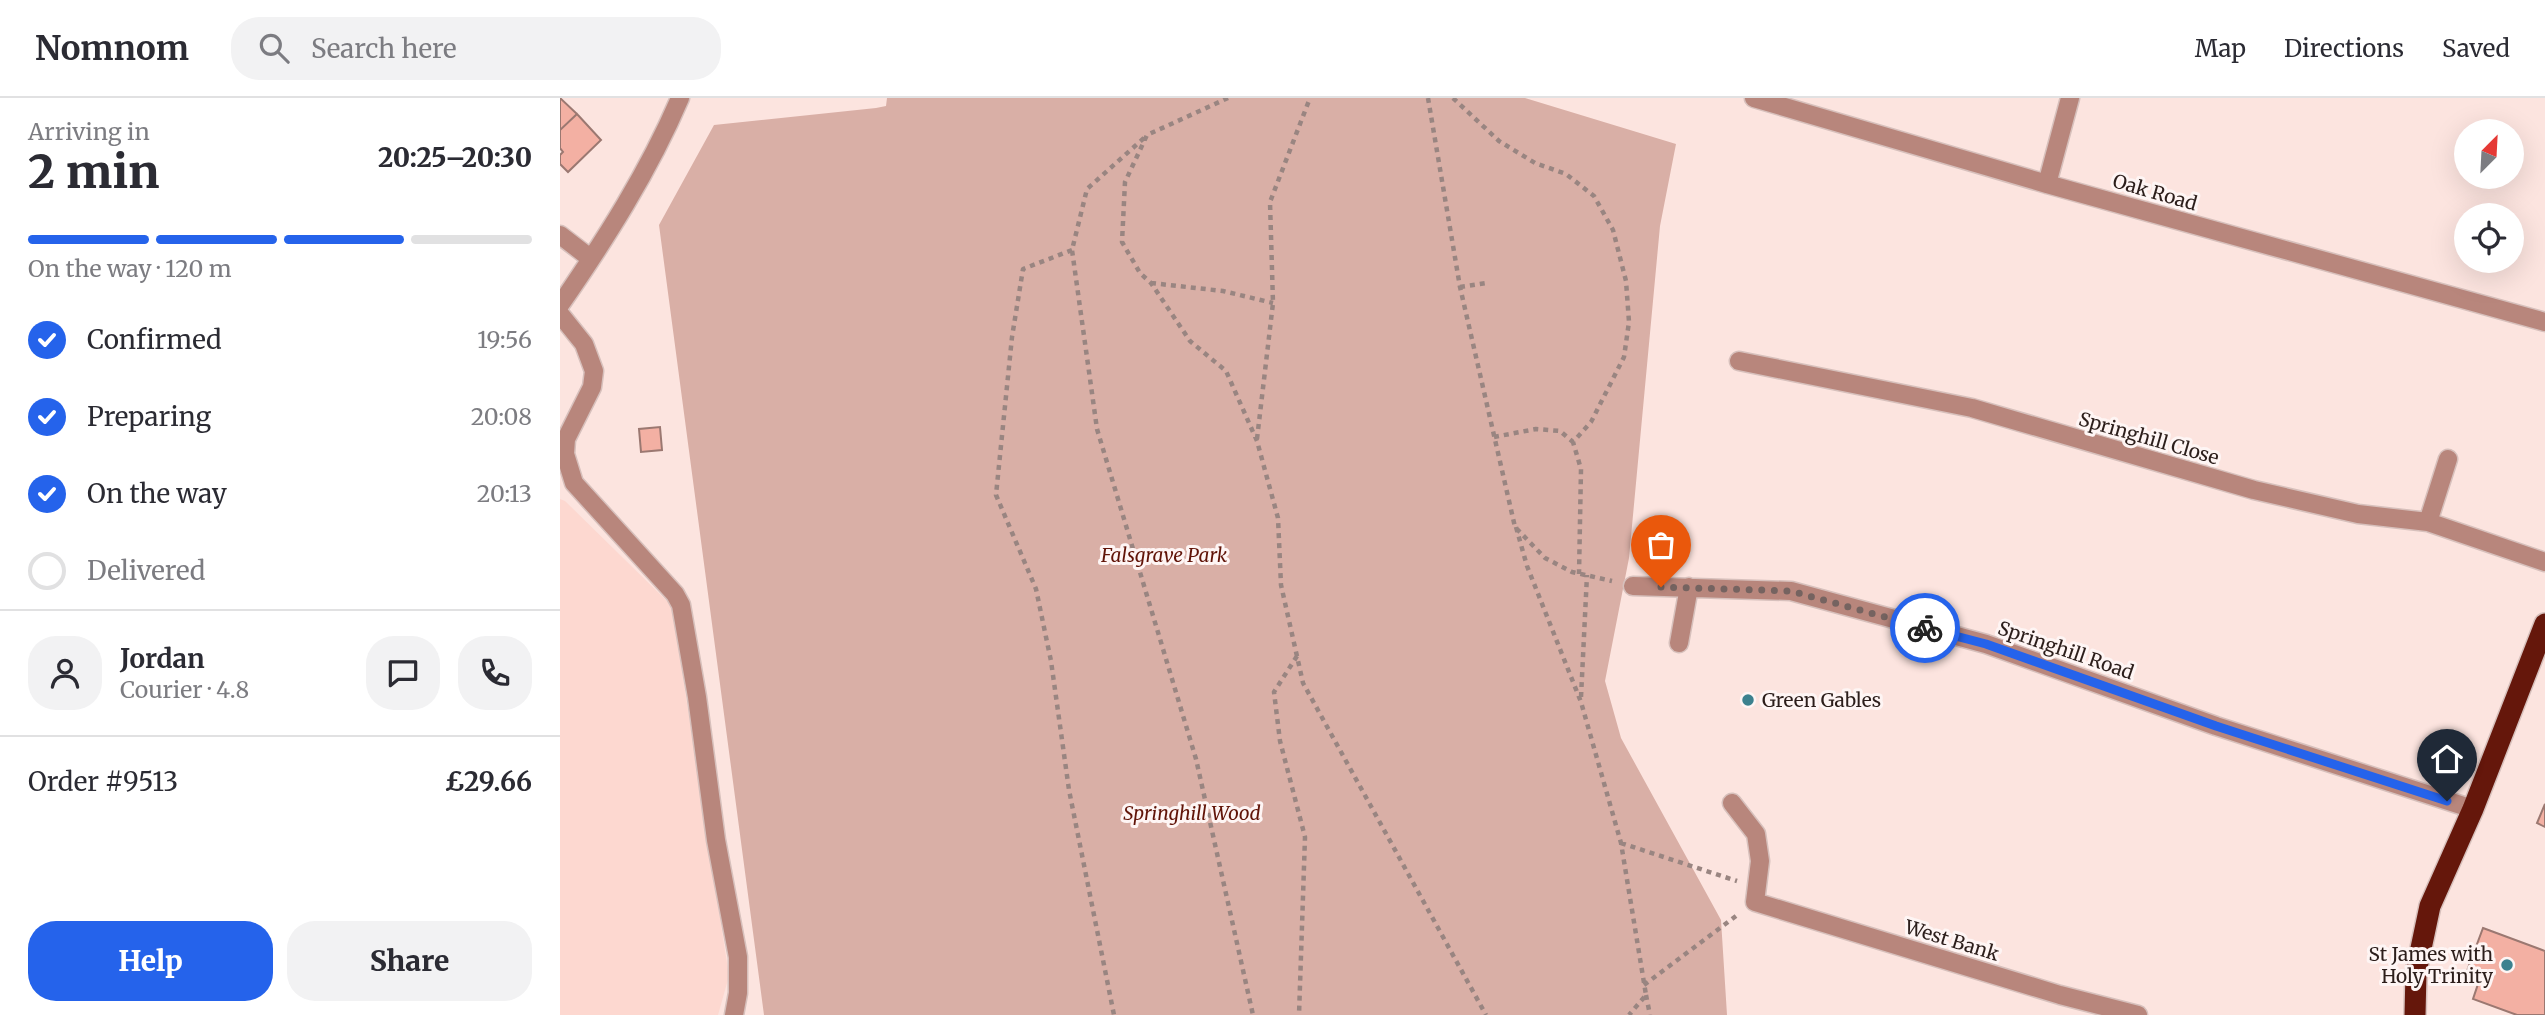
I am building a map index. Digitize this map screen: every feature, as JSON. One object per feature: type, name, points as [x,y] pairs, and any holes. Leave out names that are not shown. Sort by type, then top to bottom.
[{"type":"highway","points":[[2415,1015],[2416,972],[2430,906],[2543,638]]},
{"type":"street","points":[[560,305],[639,179],[666,132],[680,98]]},
{"type":"street","name":"Oak Road","points":[[1754,98],[2047,184],[2545,322]]},
{"type":"street","points":[[2047,184],[2070,98]]},
{"type":"street","points":[[560,235],[590,258]]},
{"type":"street","points":[[560,314],[584,344],[594,371],[592,387],[566,439],[565,454],[574,483],[675,594],[681,605],[697,697],[716,840],[738,957],[738,993],[734,1015]]},
{"type":"street","name":"Springhill Close","points":[[1739,361],[1972,408],[2254,490],[2358,514],[2428,522],[2545,562]]},
{"type":"street","points":[[2428,522],[2448,459]]},
{"type":"street","name":"Springhill Road","points":[[1633,586],[1791,591],[1973,641],[2216,726],[2473,809]]},
{"type":"street","points":[[1679,643],[1689,587]]},
{"type":"street","points":[[1732,803],[1756,834],[1760,861],[1755,902]]},
{"type":"street","name":"West Bank","points":[[1755,902],[2060,995],[2138,1015]]},
{"type":"path","points":[[1228,98],[1147,135],[1087,188],[1072,250],[1097,429],[1196,759],[1253,1015]]},
{"type":"path","points":[[1257,441],[1273,303],[1270,202],[1310,98]]},
{"type":"path","points":[[1428,98],[1460,287],[1515,527],[1527,566],[1581,702],[1621,843],[1650,1015]]},
{"type":"path","points":[[1453,98],[1499,141],[1535,163],[1566,174],[1594,195],[1613,230],[1626,281],[1629,322],[1624,357],[1591,422],[1573,442]]},
{"type":"path","points":[[1147,135],[1125,182],[1122,242],[1140,273],[1151,283],[1190,341],[1226,370],[1257,441],[1278,518],[1281,585],[1303,683],[1486,1015]]},
{"type":"path","points":[[1072,250],[1023,269],[1012,337],[996,495],[1035,589],[1051,661],[1069,790],[1114,1015]]},
{"type":"path","points":[[1151,283],[1223,291],[1273,303]]},
{"type":"path","points":[[1460,287],[1486,283]]},
{"type":"path","points":[[1494,437],[1535,429],[1560,431],[1573,442],[1581,469],[1579,574]]},
{"type":"path","points":[[1515,527],[1545,558],[1579,574],[1633,586]]},
{"type":"path","points":[[1581,702],[1587,575]]},
{"type":"path","points":[[1297,656],[1275,692],[1280,741],[1306,837],[1299,1015]]},
{"type":"path","points":[[1621,843],[1738,882],[1755,902],[1644,985]]},
{"type":"path","points":[[1629,1015],[1646,995]]},
{"type":"shaded area","points":[[560,499],[672,606],[729,976],[718,1015],[560,1015]]},
{"type":"green space","name":"Falsgrave Park","points":[[887,98],[1525,98],[1676,144],[1660,226],[1629,558],[1605,681],[1621,738],[1721,920],[1727,1015],[764,1015],[659,225],[714,125],[876,108],[886,106]]},
{"type":"building","points":[[560,98],[577,114],[560,130]]},
{"type":"building","points":[[577,114],[601,140],[568,172],[560,164],[560,155],[563,152],[560,148],[560,130]]},
{"type":"building","points":[[660,427],[662,450],[641,452],[639,429]]},
{"type":"building","points":[[2545,804],[2545,827],[2537,823]]},
{"type":"building","name":"St James with Holy Trinity","points":[[2483,928],[2545,951],[2545,1015],[2517,1015],[2473,999],[2478,984],[2464,979]]},
{"type":"way so far","points":[[1661,587],[1791,591],[1925,628]]},
{"type":"place","name":"Green Gables","points":[[1748,700]]},
{"type":"place","name":"St James with Holy Trinity","points":[[2507,965]]},
{"type":"route","points":[[1925,628],[1986,644],[2216,726],[2447,801]]},
{"type":"park label","name":"Springhill Wood","points":[[1192,813]]}]
